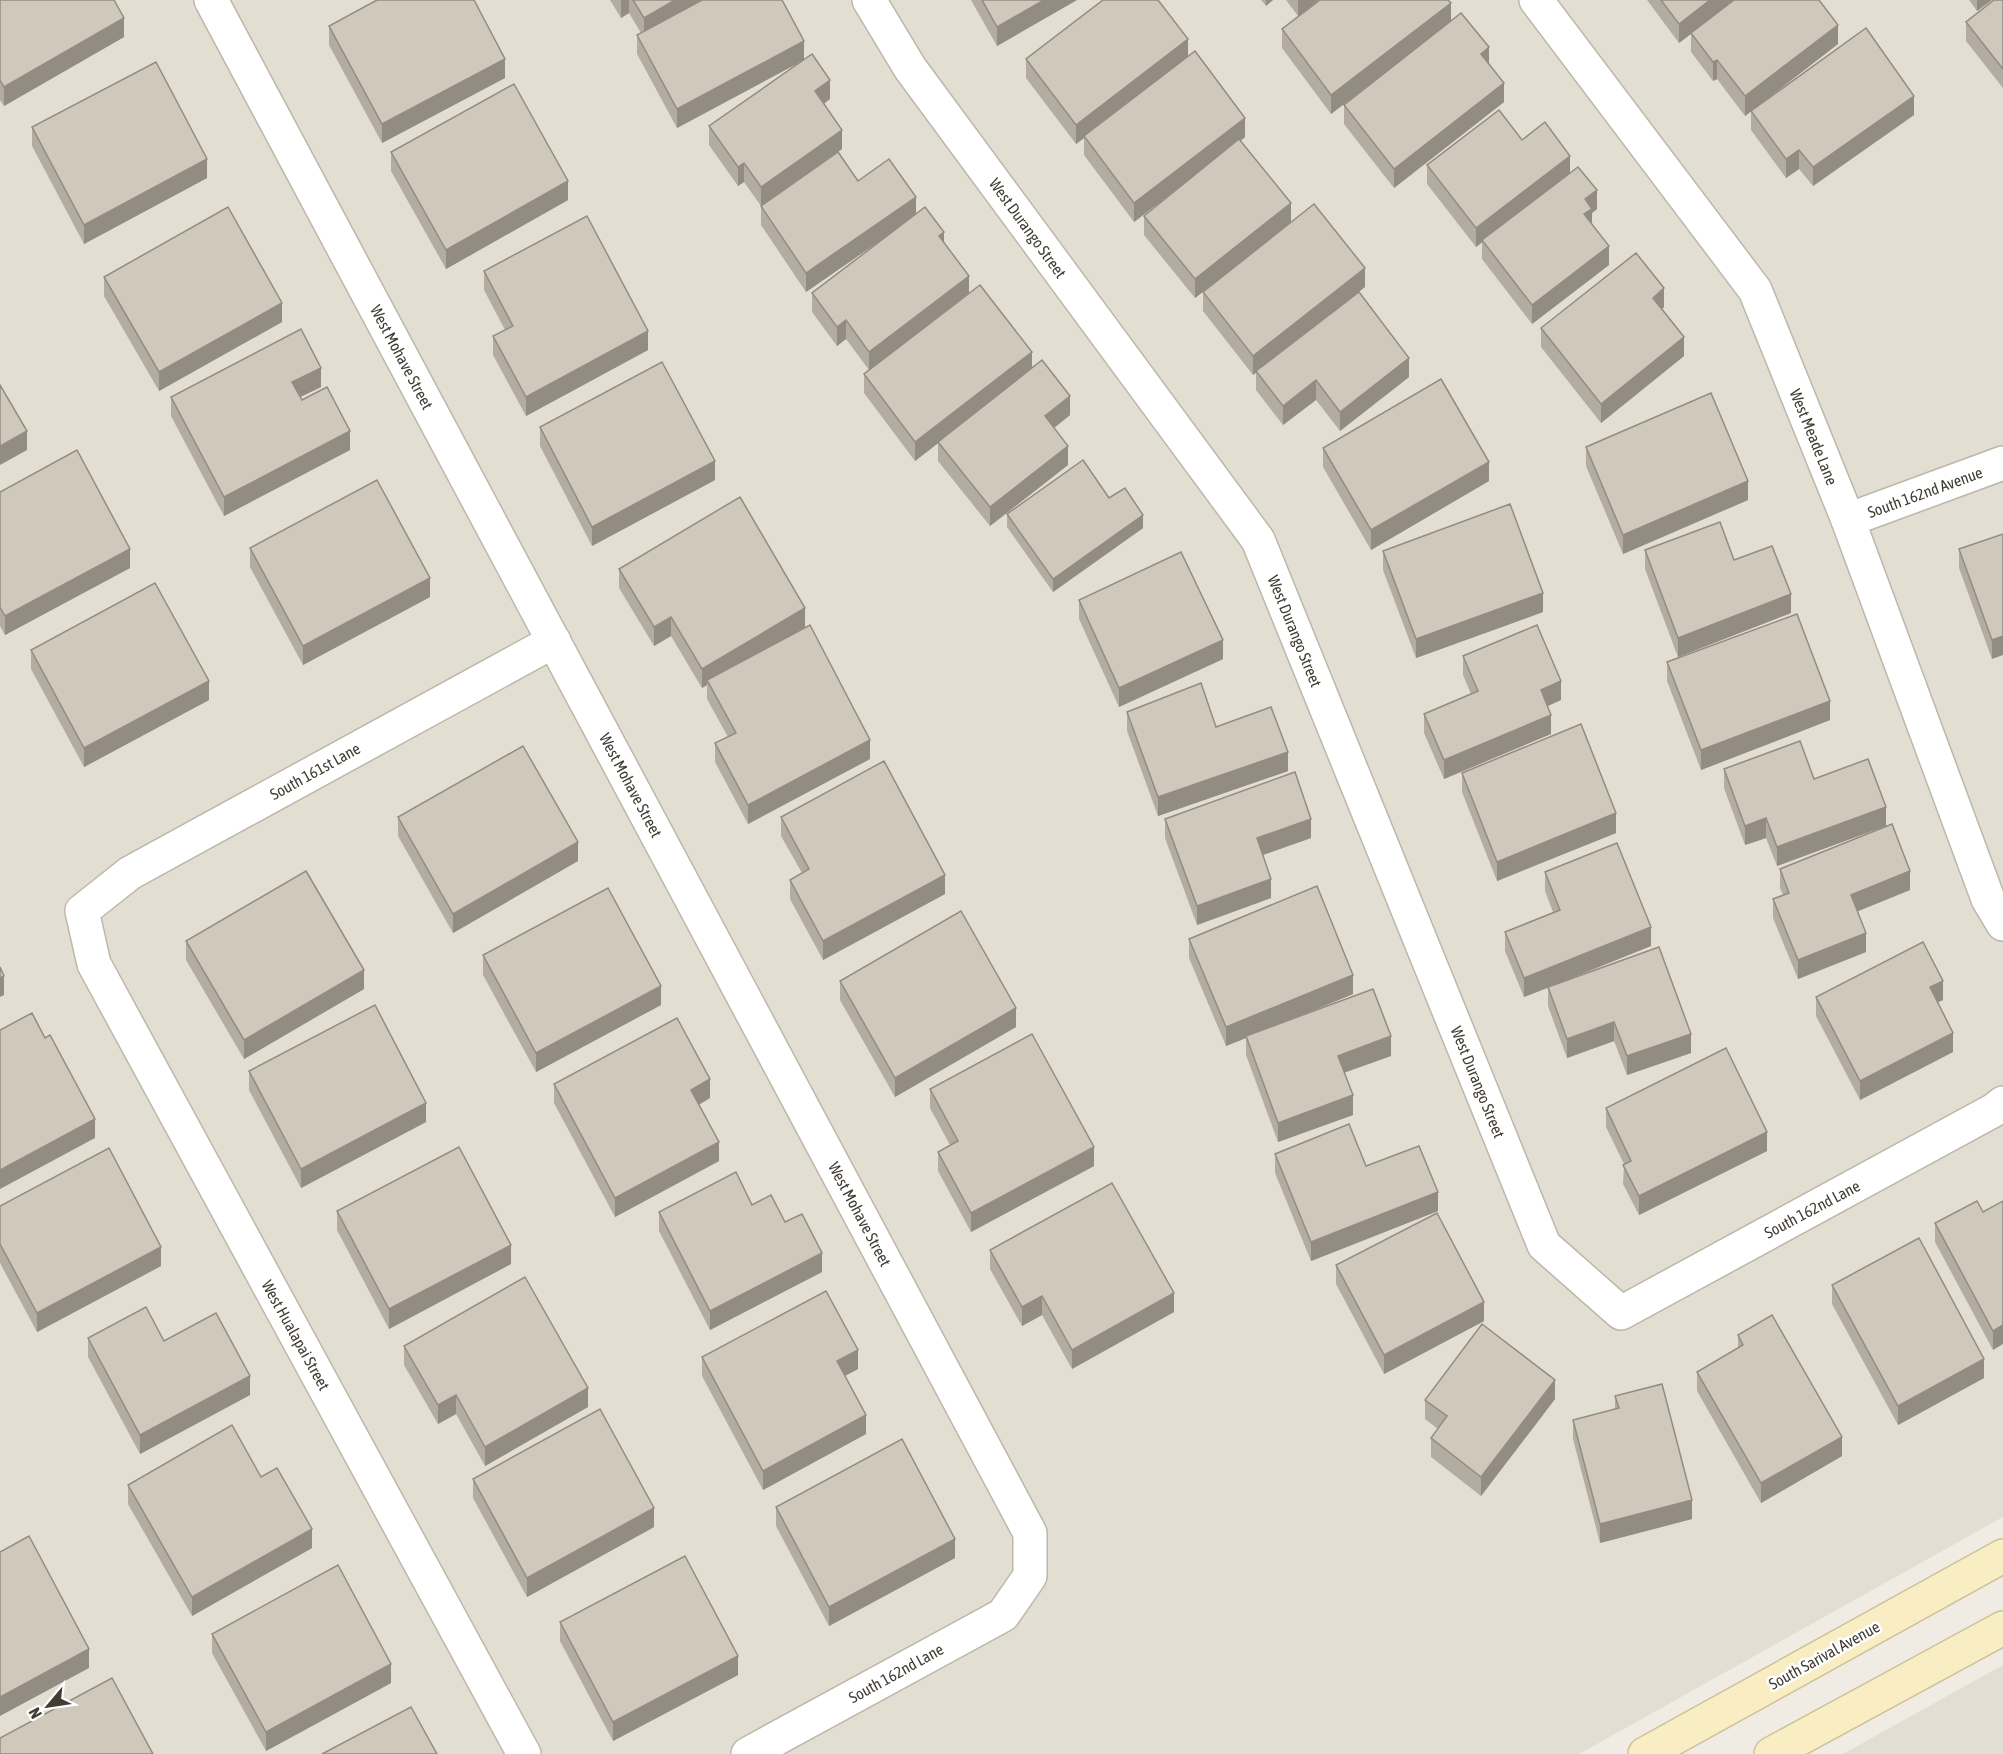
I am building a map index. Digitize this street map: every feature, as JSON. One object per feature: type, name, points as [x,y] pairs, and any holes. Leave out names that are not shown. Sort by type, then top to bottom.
[{"type":"main road","name":"South Sarival Avenue","points":[[1645,1754],[2003,1556]]},
{"type":"main road","points":[[1771,1754],[2003,1628]]},
{"type":"street","name":"West Mohave Street","points":[[211,0],[1030,1533],[1030,1576]]},
{"type":"street","name":"West Durango Street","points":[[869,0],[910,68],[1258,540],[1544,1245],[1621,1313]]},
{"type":"street","name":"West Meade Lane","points":[[1536,0],[1755,291],[1848,520],[1988,899],[2003,924]]},
{"type":"street","name":"South 162nd Avenue","points":[[1848,520],[2003,463]]},
{"type":"street","name":"South 161st Lane","points":[[82,911],[129,873],[554,641]]},
{"type":"street","name":"West Hualapai Street","points":[[82,911],[94,964],[524,1754]]},
{"type":"street","name":"South 162nd Lane","points":[[1621,1313],[2003,1103]]},
{"type":"street","name":"South 162nd Lane","points":[[748,1754],[1003,1615],[1030,1576]]},
{"type":"shaded area","points":[[0,0],[2003,0],[2003,1517],[1579,1754],[0,1754]]},
{"type":"shaded area","points":[[2003,1665],[2003,1754],[1843,1754]]},
{"type":"building","points":[[0,0],[114,0],[124,18],[4,87],[0,80]]},
{"type":"building","points":[[377,0],[474,0],[505,59],[382,124],[329,26]]},
{"type":"building","points":[[633,0],[675,0],[644,18]]},
{"type":"building","points":[[702,0],[782,0],[804,41],[677,109],[637,35]]},
{"type":"building","points":[[982,0],[1044,0],[997,27]]},
{"type":"building","points":[[1103,0],[1158,0],[1188,39],[1076,125],[1026,59]]},
{"type":"building","points":[[1320,0],[1448,0],[1451,3],[1331,95],[1282,29]]},
{"type":"building","points":[[1661,0],[1710,0],[1679,24]]},
{"type":"building","points":[[1734,0],[1819,0],[1838,25],[1745,96],[1717,60],[1713,62],[1691,33]]},
{"type":"building","points":[[1994,0],[2003,0],[2003,69],[1966,22]]},
{"type":"building","points":[[1461,13],[1489,47],[1481,54],[1504,83],[1394,169],[1344,105]]},
{"type":"building","points":[[1866,28],[1914,96],[1813,167],[1799,150],[1786,159],[1751,111]]},
{"type":"building","points":[[1195,51],[1245,118],[1134,203],[1084,136]]},
{"type":"building","points":[[812,54],[830,80],[815,91],[842,130],[761,187],[744,163],[738,167],[709,126]]},
{"type":"building","points":[[156,62],[207,159],[84,225],[32,127]]},
{"type":"building","points":[[514,84],[568,181],[446,250],[391,152]]},
{"type":"building","points":[[1499,110],[1522,140],[1545,122],[1570,156],[1476,228],[1427,165]]},
{"type":"building","points":[[1239,139],[1291,203],[1195,279],[1144,216]]},
{"type":"building","points":[[838,152],[858,181],[889,159],[916,197],[806,273],[761,206]]},
{"type":"building","points":[[1578,167],[1597,190],[1585,199],[1592,209],[1584,214],[1609,246],[1532,305],[1482,240]]},
{"type":"building","points":[[1314,204],[1365,268],[1253,356],[1203,292]]},
{"type":"building","points":[[228,207],[282,303],[159,372],[104,277]]},
{"type":"building","points":[[925,207],[944,232],[939,236],[969,276],[869,352],[846,320],[837,327],[812,293]]},
{"type":"building","points":[[587,216],[648,331],[526,397],[493,336],[513,326],[484,271]]},
{"type":"building","points":[[1636,253],[1664,288],[1653,298],[1684,337],[1601,404],[1541,328]]},
{"type":"building","points":[[980,285],[1032,352],[915,442],[864,374]]},
{"type":"building","points":[[1359,292],[1409,358],[1340,412],[1316,380],[1283,406],[1256,371]]},
{"type":"building","points":[[301,329],[321,368],[292,382],[302,400],[327,387],[350,431],[224,497],[171,397]]},
{"type":"building","points":[[1042,360],[1070,396],[1045,416],[1068,446],[990,507],[938,442]]},
{"type":"building","points":[[662,362],[715,461],[592,527],[540,427]]},
{"type":"building","points":[[1441,379],[1489,462],[1371,530],[1323,448]]},
{"type":"building","points":[[0,385],[27,431],[0,446]]},
{"type":"building","points":[[1711,393],[1748,481],[1623,535],[1586,447]]},
{"type":"building","points":[[77,450],[130,549],[5,616],[0,607],[0,492]]},
{"type":"building","points":[[1083,460],[1109,498],[1125,488],[1143,515],[1053,579],[1007,514]]},
{"type":"building","points":[[377,480],[430,578],[303,646],[250,548]]},
{"type":"building","points":[[740,497],[805,608],[702,669],[671,617],[654,627],[619,569]]},
{"type":"building","points":[[1510,504],[1543,593],[1416,639],[1383,551]]},
{"type":"building","points":[[1720,522],[1734,560],[1772,546],[1791,594],[1678,638],[1645,550]]},
{"type":"building","points":[[2003,534],[2003,636],[1992,640],[1959,549]]},
{"type":"building","points":[[1181,552],[1223,640],[1119,688],[1079,600]]},
{"type":"building","points":[[155,583],[209,681],[84,748],[31,650]]},
{"type":"building","points":[[1797,614],[1830,701],[1701,750],[1667,662]]},
{"type":"building","points":[[810,625],[870,740],[748,805],[715,743],[736,733],[707,680]]},
{"type":"building","points":[[1537,625],[1561,681],[1541,690],[1551,715],[1444,760],[1424,714],[1478,691],[1463,656]]},
{"type":"building","points":[[1201,683],[1216,727],[1271,707],[1288,752],[1158,797],[1127,712]]},
{"type":"building","points":[[1581,724],[1616,813],[1497,862],[1462,773]]},
{"type":"building","points":[[1800,741],[1814,779],[1868,759],[1886,807],[1777,847],[1766,818],[1745,826],[1724,769]]},
{"type":"building","points":[[523,746],[578,842],[453,914],[398,817]]},
{"type":"building","points":[[884,761],[945,875],[823,941],[790,880],[809,869],[781,817]]},
{"type":"building","points":[[1295,772],[1311,819],[1257,838],[1271,879],[1197,906],[1165,819]]},
{"type":"building","points":[[1892,824],[1910,871],[1851,895],[1866,933],[1798,960],[1773,899],[1789,893],[1780,869]]},
{"type":"building","points":[[1617,843],[1651,927],[1524,978],[1505,932],[1560,910],[1545,872]]},
{"type":"building","points":[[306,871],[364,970],[244,1040],[186,941]]},
{"type":"building","points":[[1317,886],[1353,975],[1226,1027],[1189,939]]},
{"type":"building","points":[[608,888],[661,986],[536,1053],[483,955]]},
{"type":"building","points":[[961,911],[1016,1008],[895,1078],[840,981]]},
{"type":"building","points":[[1923,942],[1943,981],[1930,987],[1953,1033],[1860,1081],[1816,997]]},
{"type":"building","points":[[1659,947],[1691,1034],[1627,1056],[1614,1022],[1567,1039],[1548,987]]},
{"type":"building","points":[[1373,989],[1391,1036],[1338,1056],[1353,1095],[1278,1123],[1246,1036]]},
{"type":"building","points":[[375,1005],[426,1103],[301,1169],[249,1071]]},
{"type":"building","points":[[32,1013],[45,1038],[50,1035],[95,1119],[0,1170],[0,1030]]},
{"type":"building","points":[[677,1018],[710,1079],[691,1090],[719,1142],[615,1198],[554,1084]]},
{"type":"building","points":[[1032,1034],[1094,1147],[971,1213],[938,1152],[958,1141],[930,1089]]},
{"type":"building","points":[[1726,1048],[1767,1132],[1639,1196],[1623,1165],[1631,1161],[1606,1108]]},
{"type":"building","points":[[1349,1124],[1366,1166],[1419,1146],[1438,1192],[1311,1242],[1275,1154]]},
{"type":"building","points":[[459,1147],[511,1245],[389,1309],[337,1211]]},
{"type":"building","points":[[109,1148],[161,1247],[37,1313],[0,1244],[0,1206]]},
{"type":"building","points":[[736,1172],[752,1205],[771,1195],[785,1222],[802,1214],[822,1253],[710,1311],[659,1212]]},
{"type":"building","points":[[1112,1183],[1174,1293],[1072,1350],[1042,1296],[1022,1307],[990,1250]]},
{"type":"building","points":[[1977,1201],[1983,1212],[2003,1201],[2003,1325],[1993,1331],[1935,1223]]},
{"type":"building","points":[[1437,1213],[1484,1302],[1384,1355],[1336,1265]]},
{"type":"building","points":[[1919,1238],[1984,1359],[1898,1406],[1832,1285]]},
{"type":"building","points":[[525,1277],[588,1388],[485,1447],[456,1395],[438,1405],[404,1346]]},
{"type":"building","points":[[826,1291],[858,1350],[837,1361],[866,1415],[763,1471],[702,1357]]},
{"type":"building","points":[[146,1307],[164,1341],[216,1313],[250,1376],[140,1435],[88,1338]]},
{"type":"building","points":[[1772,1315],[1842,1437],[1761,1483],[1697,1372],[1743,1345],[1738,1335]]},
{"type":"building","points":[[1482,1324],[1555,1380],[1481,1477],[1431,1438],[1447,1416],[1425,1400]]},
{"type":"building","points":[[1662,1384],[1692,1500],[1600,1524],[1573,1420],[1619,1408],[1615,1396]]},
{"type":"building","points":[[600,1409],[654,1508],[527,1578],[473,1479]]},
{"type":"building","points":[[232,1425],[261,1477],[277,1468],[312,1529],[192,1597],[128,1485]]},
{"type":"building","points":[[902,1439],[955,1539],[829,1607],[776,1507]]},
{"type":"building","points":[[29,1536],[89,1649],[0,1697],[0,1552]]},
{"type":"building","points":[[685,1556],[738,1656],[613,1722],[560,1622]]},
{"type":"building","points":[[338,1565],[391,1664],[266,1732],[212,1634]]},
{"type":"building","points":[[112,1678],[153,1754],[0,1754],[0,1738]]},
{"type":"building","points":[[411,1707],[437,1754],[322,1754]]}]
